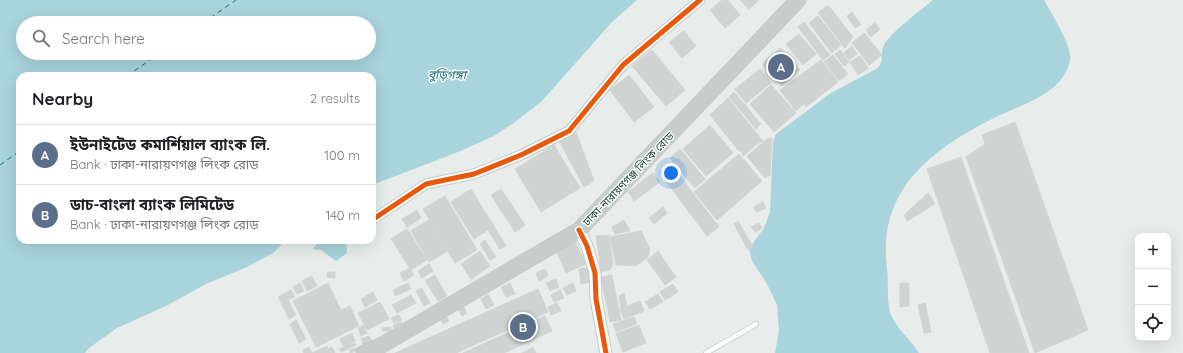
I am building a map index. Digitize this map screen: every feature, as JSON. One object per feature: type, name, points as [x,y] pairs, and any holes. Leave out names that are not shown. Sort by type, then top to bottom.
[{"type":"highway","name":"ঢাকা-নারায়ণগঞ্জ লিংক রোড","points":[[364,353],[382,345],[579,230],[798,0]]},
{"type":"street","points":[[376,217],[426,184],[474,174],[521,155],[570,131],[623,65],[700,0]]},
{"type":"street","points":[[579,230],[587,246],[595,273],[596,299],[606,353]]},
{"type":"lane","points":[[706,353],[756,324]]},
{"type":"water","name":"বুড়িগঙ্গা","points":[[0,0],[637,0],[612,22],[542,101],[515,122],[494,136],[458,152],[376,183],[376,72],[16,72],[16,244],[282,244],[273,253],[247,267],[206,284],[168,305],[117,328],[89,348],[85,353],[0,353]]},
{"type":"water","points":[[933,0],[1044,0],[1061,30],[1068,47],[1070,60],[1066,72],[1059,82],[1040,97],[994,118],[949,144],[929,159],[913,176],[900,195],[890,217],[886,241],[889,306],[895,322],[919,353],[775,353],[779,331],[777,305],[766,282],[752,261],[749,249],[764,228],[770,212],[773,142],[776,134],[831,93],[878,68],[881,63],[884,45],[888,40],[899,28]]},
{"type":"water","points":[[316,244],[346,244],[347,253],[336,261],[321,250],[313,249]]},
{"type":"building","points":[[722,0],[728,0],[740,15],[725,28],[710,10]]},
{"type":"building","points":[[740,0],[759,0],[749,9]]},
{"type":"building","points":[[828,5],[853,37],[845,48],[818,13]]},
{"type":"building","points":[[852,12],[861,25],[855,28],[847,16]]},
{"type":"building","points":[[818,16],[841,45],[832,53],[809,23]]},
{"type":"building","points":[[804,22],[830,55],[823,60],[798,27]]},
{"type":"building","points":[[875,23],[880,29],[871,37],[866,30]]},
{"type":"building","points":[[684,31],[696,46],[682,58],[669,42]]},
{"type":"building","points":[[864,33],[882,55],[869,65],[852,43]]},
{"type":"building","points":[[799,34],[816,54],[803,65],[786,44]]},
{"type":"building","points":[[852,46],[857,54],[849,60],[844,53]]},
{"type":"building","points":[[780,48],[800,70],[782,86],[762,64]]},
{"type":"building","points":[[652,50],[685,90],[666,106],[632,66]]},
{"type":"building","points":[[840,50],[849,62],[844,66],[835,54]]},
{"type":"building","points":[[833,55],[848,74],[839,81],[824,62]]},
{"type":"building","points":[[860,56],[868,68],[858,75],[850,62]]},
{"type":"building","points":[[821,60],[838,82],[806,107],[804,104],[796,111],[780,90]]},
{"type":"building","points":[[760,69],[771,83],[746,103],[735,89]]},
{"type":"building","points":[[629,75],[654,107],[634,122],[610,90]]},
{"type":"building","points":[[771,85],[796,113],[774,132],[750,104]]},
{"type":"building","points":[[734,92],[761,124],[756,129],[729,97]]},
{"type":"building","points":[[728,98],[763,141],[743,156],[742,152],[738,150],[710,115]]},
{"type":"building","points":[[1015,122],[1088,330],[1035,353],[966,157],[985,144],[982,135]]},
{"type":"building","points":[[710,125],[733,153],[706,176],[683,149]]},
{"type":"building","points":[[576,132],[594,181],[584,187],[559,141]]},
{"type":"building","points":[[772,138],[770,175],[765,178],[747,156],[767,139]]},
{"type":"building","points":[[554,145],[580,188],[541,212],[515,169]]},
{"type":"building","points":[[680,149],[705,179],[695,188],[670,158]]},
{"type":"building","points":[[739,154],[762,181],[717,220],[694,192]]},
{"type":"building","points":[[961,157],[1029,353],[990,353],[927,169]]},
{"type":"building","points":[[670,163],[719,227],[707,236],[659,172]]},
{"type":"building","points":[[653,173],[660,182],[634,201],[628,192]]},
{"type":"building","points":[[471,189],[506,246],[500,249],[488,230],[474,239],[451,202]]},
{"type":"building","points":[[501,189],[525,225],[515,232],[491,195]]},
{"type":"building","points":[[928,193],[935,204],[907,221],[904,215]]},
{"type":"building","points":[[445,196],[477,250],[455,263],[423,209]]},
{"type":"building","points":[[763,202],[766,208],[756,212],[754,207]]},
{"type":"building","points":[[663,207],[667,213],[654,224],[649,218]]},
{"type":"building","points":[[417,210],[421,218],[407,227],[402,219]]},
{"type":"building","points":[[430,219],[448,251],[429,262],[411,231]]},
{"type":"building","points":[[624,220],[630,231],[615,234],[612,227]]},
{"type":"building","points":[[738,221],[753,247],[748,250],[734,224]]},
{"type":"building","points":[[759,223],[762,228],[755,232],[751,227]]},
{"type":"building","points":[[407,229],[427,260],[411,270],[391,239]]},
{"type":"building","points":[[641,231],[650,249],[648,257],[636,266],[616,265],[610,237]]},
{"type":"building","points":[[609,235],[613,264],[610,270],[601,272],[596,236]]},
{"type":"building","points":[[485,240],[496,257],[490,260],[480,244]]},
{"type":"building","points":[[575,241],[586,264],[566,273],[556,250]]},
{"type":"building","points":[[480,251],[490,266],[471,279],[461,264]]},
{"type":"building","points":[[658,251],[676,277],[665,285],[647,260]]},
{"type":"building","points":[[429,264],[433,271],[422,278],[418,271]]},
{"type":"building","points":[[410,268],[414,275],[404,281],[400,273]]},
{"type":"building","points":[[587,268],[590,282],[581,284],[579,269]]},
{"type":"building","points":[[545,269],[548,276],[539,281],[536,273]]},
{"type":"building","points":[[327,272],[335,272],[335,278],[327,277]]},
{"type":"building","points":[[435,275],[447,296],[438,301],[425,281]]},
{"type":"building","points":[[612,275],[621,320],[610,322],[601,277]]},
{"type":"building","points":[[312,276],[317,286],[307,291],[302,281]]},
{"type":"building","points":[[556,279],[559,287],[550,291],[546,283]]},
{"type":"building","points":[[300,283],[304,291],[297,294],[293,287]]},
{"type":"building","points":[[328,283],[341,310],[350,306],[359,326],[316,347],[293,301]]},
{"type":"building","points":[[408,283],[411,289],[395,296],[393,290]]},
{"type":"building","points":[[510,283],[515,294],[506,297],[501,287]]},
{"type":"building","points":[[573,283],[576,291],[567,295],[563,288]]},
{"type":"building","points":[[900,283],[909,283],[909,306],[900,307]]},
{"type":"building","points":[[673,284],[678,292],[665,300],[660,292]]},
{"type":"building","points":[[422,288],[430,303],[424,306],[416,291]]},
{"type":"building","points":[[538,289],[548,312],[456,353],[395,353]]},
{"type":"building","points":[[291,290],[295,297],[288,300],[296,315],[289,319],[278,297]]},
{"type":"building","points":[[560,290],[564,298],[554,302],[551,295]]},
{"type":"building","points":[[373,292],[377,300],[365,307],[361,299]]},
{"type":"building","points":[[624,293],[627,305],[621,308],[619,296]]},
{"type":"building","points":[[488,294],[494,305],[486,309],[481,299]]},
{"type":"building","points":[[658,294],[663,302],[650,309],[645,302]]},
{"type":"building","points":[[411,295],[416,303],[397,313],[392,305]]},
{"type":"building","points":[[640,301],[644,311],[624,319],[620,309]]},
{"type":"building","points":[[380,302],[389,319],[367,330],[358,313]]},
{"type":"building","points":[[557,303],[561,311],[551,315],[548,307]]},
{"type":"building","points":[[925,303],[931,332],[924,333],[918,305]]},
{"type":"building","points":[[463,306],[467,313],[462,316],[458,309]]},
{"type":"building","points":[[445,314],[449,321],[443,324],[439,317]]},
{"type":"building","points":[[399,315],[402,320],[394,323],[391,318]]},
{"type":"building","points":[[545,316],[552,331],[504,353],[463,353]]},
{"type":"building","points":[[634,317],[637,324],[616,332],[613,324]]},
{"type":"building","points":[[296,320],[306,339],[299,343],[290,324]]},
{"type":"building","points":[[401,322],[403,327],[395,331],[393,325]]},
{"type":"building","points":[[363,325],[367,333],[361,336],[358,328]]},
{"type":"building","points":[[639,325],[646,343],[623,352],[616,334]]},
{"type":"building","points":[[391,327],[391,330],[383,331],[382,328]]},
{"type":"building","points":[[352,333],[355,341],[344,347],[340,339]]},
{"type":"building","points":[[369,336],[372,341],[363,345],[361,339]]},
{"type":"building","points":[[355,343],[356,345],[341,352],[339,349]]},
{"type":"building","points":[[327,346],[328,349],[332,347],[335,353],[312,353]]},
{"type":"building","points":[[309,347],[312,353],[304,353],[303,350]]},
{"type":"building","points":[[359,347],[359,350],[350,353],[349,350]]},
{"type":"building","points":[[533,347],[536,353],[522,353]]},
{"type":"ferry route","points":[[213,16],[236,0]]},
{"type":"ferry route","points":[[133,72],[150,60]]},
{"type":"ferry route","points":[[0,165],[16,154]]},
{"type":"cycle path","points":[[376,217],[426,184],[474,174],[521,155],[569,131],[623,65],[700,0]]},
{"type":"cycle path","points":[[579,230],[587,246],[595,273],[596,299],[606,353]]},
{"type":"place","name":"ইউনাইটেড কমার্শিয়াল ব্যাংক লি.","points":[[781,67]]},
{"type":"place","name":"ডাচ-বাংলা ব্যাংক লিমিটেড","points":[[523,327]]}]
